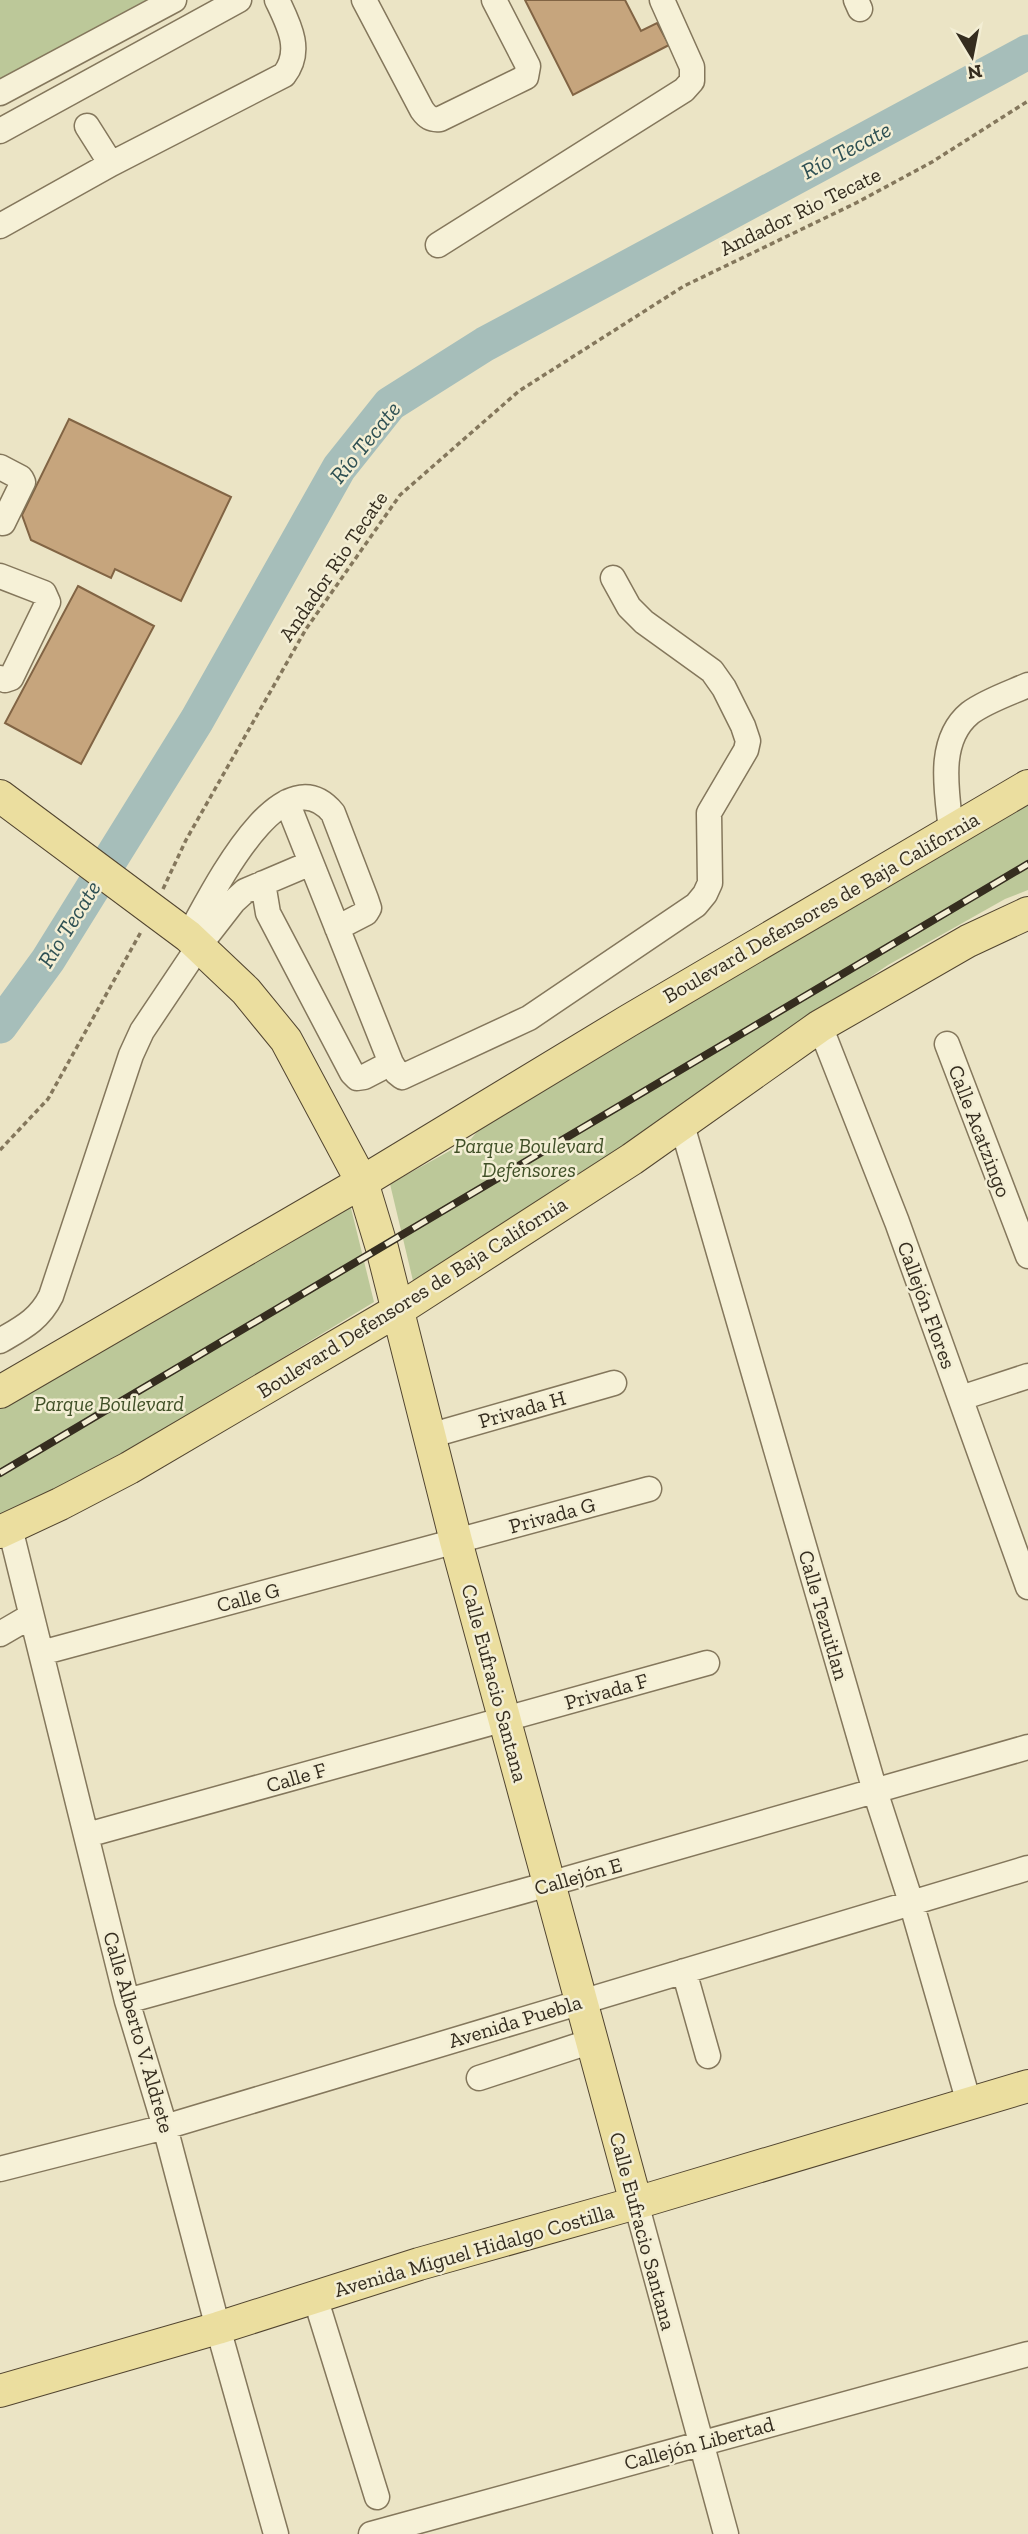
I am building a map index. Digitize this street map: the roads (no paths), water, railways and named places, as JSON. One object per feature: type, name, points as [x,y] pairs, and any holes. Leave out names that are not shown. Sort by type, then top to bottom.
[{"type":"main road","name":"Boulevard Defensores de Baja California","points":[[0,1392],[362,1182],[628,1021],[1028,786]]},
{"type":"main road","name":"Calle Eufracio Santana","points":[[0,796],[193,941],[246,991],[286,1040],[362,1182],[398,1310],[456,1541],[636,2203]]},
{"type":"main road","name":"Boulevard Defensores de Baja California","points":[[5,1530],[129,1468],[398,1310],[682,1125],[820,1026],[968,941],[1028,913]]},
{"type":"main road","name":"Avenida Miguel Hidalgo Costilla","points":[[0,2391],[218,2328],[419,2264],[636,2203],[1028,2086]]},
{"type":"street","points":[[0,93],[174,0]]},
{"type":"street","points":[[0,131],[239,0]]},
{"type":"street","points":[[0,226],[111,164],[284,75],[293,63],[294,49],[287,20],[277,0]]},
{"type":"street","points":[[363,0],[422,110],[433,120],[526,76],[528,66],[494,0]]},
{"type":"street","points":[[438,245],[684,90],[692,81],[692,68],[662,0]]},
{"type":"street","points":[[87,126],[111,164]]},
{"type":"street","points":[[0,467],[21,478],[23,482],[1,525]]},
{"type":"street","points":[[0,576],[44,593],[48,602],[11,677],[9,680],[0,678]]},
{"type":"street","points":[[287,802],[391,1063],[402,1077],[529,1018],[696,905],[710,883],[709,813],[746,750],[748,741],[724,688],[712,671],[644,622],[629,607],[613,578]]},
{"type":"street","points":[[951,830],[946,777],[947,754],[954,730],[971,712],[1028,685]]},
{"type":"street","points":[[0,1341],[29,1324],[43,1311],[51,1296],[131,1055],[248,835],[265,818],[287,802],[298,798],[313,798],[324,803],[333,813],[369,908],[361,917],[337,928]]},
{"type":"street","points":[[193,941],[245,891],[312,863]]},
{"type":"street","points":[[263,883],[268,913],[352,1073],[357,1078],[364,1077],[391,1063]]},
{"type":"street","name":"Callejón Flores","points":[[820,1026],[897,1222],[1028,1587]]},
{"type":"street","name":"Calle Acatzingo","points":[[947,1044],[1028,1256]]},
{"type":"street","name":"Calle Tezuitlan","points":[[682,1125],[875,1791],[911,1902],[969,2103]]},
{"type":"street","points":[[961,1398],[1028,1376]]},
{"type":"street","name":"Privada H","points":[[429,1436],[614,1383]]},
{"type":"street","name":"Privada G","points":[[456,1541],[649,1489]]},
{"type":"street","name":"Calle Alberto V. Aldrete","points":[[5,1530],[41,1653],[127,2001],[165,2127],[276,2534]]},
{"type":"street","name":"Calle G","points":[[41,1653],[456,1541]]},
{"type":"street","points":[[0,1634],[31,1616]]},
{"type":"street","name":"Privada F","points":[[506,1719],[707,1663]]},
{"type":"street","name":"Calle F","points":[[87,1835],[506,1719]]},
{"type":"street","name":"Callejón E","points":[[127,2001],[1028,1747]]},
{"type":"street","name":"Avenida Puebla","points":[[0,2169],[165,2127],[1028,1868]]},
{"type":"street","points":[[684,1971],[708,2056]]},
{"type":"street","points":[[479,2078],[592,2041]]},
{"type":"street","name":"Calle Eufracio Santana","points":[[636,2203],[726,2534]]},
{"type":"street","points":[[315,2297],[377,2497]]},
{"type":"street","name":"Callejón Libertad","points":[[371,2534],[1028,2354]]},
{"type":"waterway","name":"Río Tecate","points":[[0,1026],[48,960],[197,720],[339,468],[390,404],[485,344],[1028,52]]},
{"type":"railway","points":[[0,1473],[1028,864]]},
{"type":"park label","name":"Parque Boulevard Defensores","points":[[529,1157]]},
{"type":"park label","name":"Parque Boulevard","points":[[109,1403]]}]
